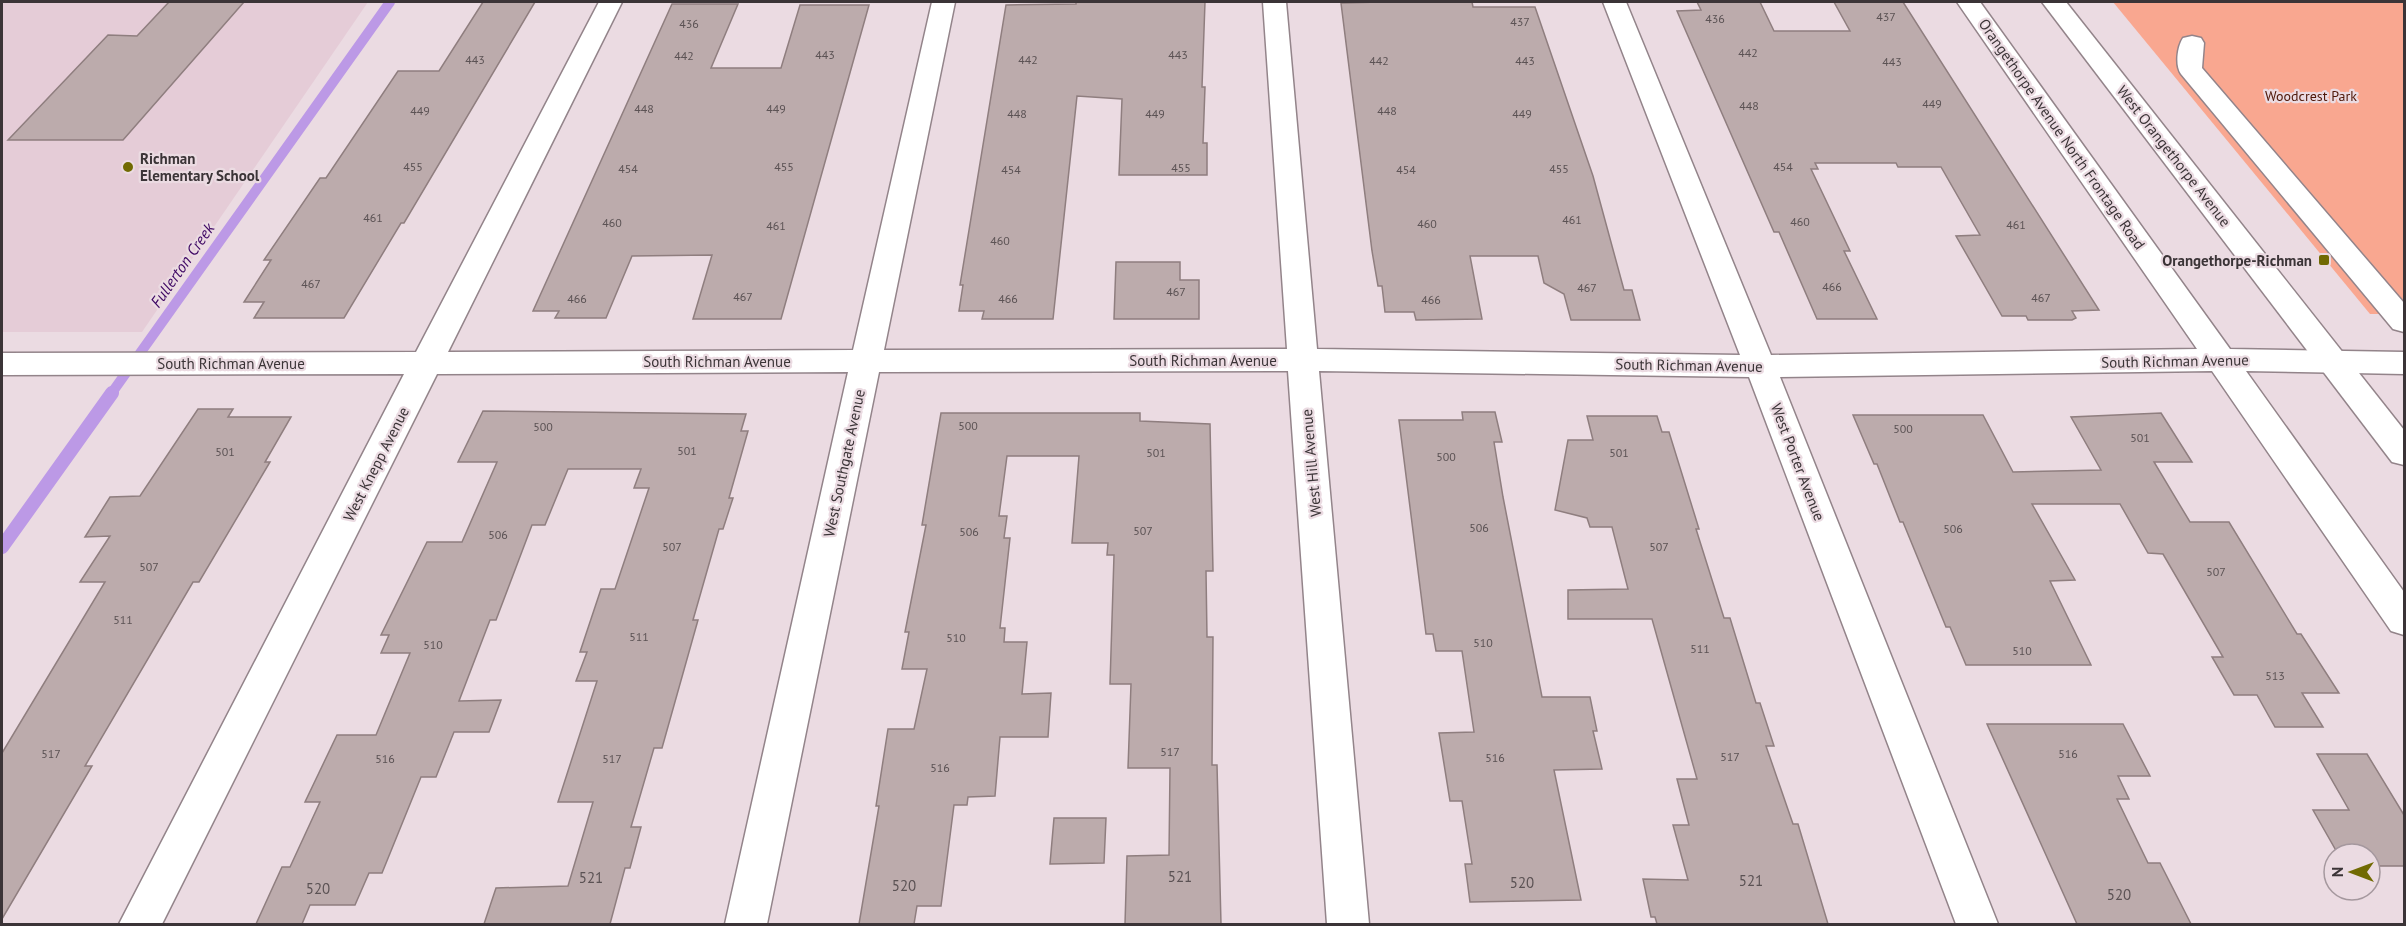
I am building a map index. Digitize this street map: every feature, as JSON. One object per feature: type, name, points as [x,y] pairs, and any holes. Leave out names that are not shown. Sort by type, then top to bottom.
[{"type":"street","name":"West Knepp Avenue","points":[[140,924],[610,2]]},
{"type":"street","name":"West Southgate Avenue","points":[[746,924],[943,2]]},
{"type":"street","name":"West Hill Avenue","points":[[1274,2],[1348,924]]},
{"type":"street","name":"West Porter Avenue","points":[[1615,2],[1760,366],[1977,924]]},
{"type":"street","name":"Orangethorpe Avenue North Frontage Road","points":[[1969,2],[2404,620]]},
{"type":"street","name":"West Orangethorpe Avenue","points":[[2054,2],[2404,453]]},
{"type":"street","points":[[2192,43],[2190,69],[2404,322]]},
{"type":"street","name":"South Richman Avenue","points":[[2,364],[866,360],[1303,360],[1760,366],[2222,360],[2332,360],[2404,363]]},
{"type":"shaded area","name":"Richman Elementary School","points":[[2,2],[368,2],[142,332],[2,332]]},
{"type":"green space","name":"Woodcrest Park","points":[[2113,2],[2404,2],[2404,314],[2370,314]]},
{"type":"building","points":[[169,2],[244,2],[123,140],[8,140],[108,35],[137,36]]},
{"type":"building","points":[[483,2],[535,2],[404,223],[401,223],[344,318],[254,318],[264,302],[244,302],[271,260],[264,260],[320,178],[326,178],[398,71],[439,71]]},
{"type":"building","points":[[1076,2],[1205,2],[1202,87],[1205,87],[1203,143],[1207,143],[1207,175],[1119,175],[1122,99],[1077,96],[1053,319],[982,319],[984,311],[959,311],[963,285],[960,285],[1006,5],[1076,4]]},
{"type":"building","points":[[1472,2],[1473,7],[1535,7],[1593,176],[1624,290],[1632,290],[1640,320],[1571,320],[1564,294],[1544,283],[1538,256],[1470,256],[1482,319],[1416,320],[1414,312],[1385,312],[1382,286],[1378,286],[1372,251],[1341,3]]},
{"type":"building","points":[[1697,2],[1760,2],[1774,31],[1850,31],[1834,2],[1903,2],[2099,310],[2072,311],[2076,318],[2072,320],[2028,320],[2026,316],[2002,316],[1956,236],[1980,235],[1941,167],[1898,167],[1896,163],[1815,163],[1818,169],[1811,169],[1850,251],[1844,251],[1877,319],[1817,319],[1779,232],[1774,232],[1677,11],[1701,10]]},
{"type":"building","points":[[672,4],[738,4],[711,68],[781,68],[800,5],[869,5],[781,319],[693,319],[712,255],[632,256],[606,318],[555,318],[559,311],[533,311]]},
{"type":"building","points":[[1116,262],[1180,262],[1180,280],[1199,280],[1199,319],[1114,319]]},
{"type":"building","points":[[198,409],[233,409],[228,417],[291,417],[265,462],[270,462],[199,582],[193,582],[85,766],[92,766],[2,919],[2,753],[105,582],[80,582],[110,536],[85,537],[110,497],[140,496]]},
{"type":"building","points":[[483,411],[746,414],[741,431],[748,431],[729,498],[733,498],[723,529],[719,529],[693,620],[698,620],[662,748],[654,748],[631,827],[641,827],[630,868],[625,868],[610,924],[484,924],[496,888],[568,886],[593,802],[558,802],[597,681],[576,681],[587,652],[580,652],[601,589],[615,589],[649,488],[634,488],[641,469],[568,469],[545,525],[532,525],[496,620],[490,620],[459,701],[501,700],[489,732],[454,732],[436,777],[421,777],[382,873],[369,873],[355,905],[310,905],[302,924],[256,924],[282,867],[290,867],[320,802],[305,802],[337,735],[376,735],[410,653],[381,653],[389,635],[381,635],[427,542],[462,542],[497,462],[458,462]]},
{"type":"building","points":[[1462,412],[1495,412],[1502,442],[1494,442],[1503,497],[1542,697],[1590,697],[1597,731],[1593,731],[1602,769],[1554,770],[1581,900],[1470,902],[1465,864],[1472,864],[1462,801],[1450,801],[1439,733],[1474,732],[1462,651],[1436,651],[1433,634],[1426,634],[1399,420],[1463,420]]},
{"type":"building","points":[[941,413],[1140,413],[1140,421],[1210,424],[1213,571],[1206,571],[1207,637],[1213,637],[1212,765],[1217,765],[1221,924],[1125,924],[1127,856],[1169,855],[1170,768],[1128,768],[1131,684],[1110,684],[1114,555],[1107,555],[1108,543],[1072,543],[1079,456],[1007,456],[999,516],[1007,516],[1004,538],[1010,538],[1000,628],[1005,628],[1004,642],[1027,642],[1022,694],[1051,693],[1048,737],[1000,737],[995,796],[968,797],[967,805],[954,805],[941,906],[917,906],[914,924],[859,924],[879,806],[876,806],[888,729],[914,729],[927,669],[902,669],[909,632],[905,632],[926,525],[922,525]]},
{"type":"building","points":[[2161,413],[2192,462],[2154,462],[2190,522],[2229,522],[2297,634],[2301,634],[2339,693],[2302,693],[2323,727],[2275,727],[2257,695],[2234,695],[2212,657],[2223,657],[2163,554],[2148,553],[2120,504],[2032,504],[2075,580],[2050,581],[2091,665],[1966,665],[1950,627],[1946,627],[1903,522],[1900,522],[1877,464],[1874,464],[1853,415],[1983,415],[2013,472],[2101,470],[2071,417]]},
{"type":"building","points":[[1587,416],[1657,416],[1662,432],[1669,432],[1724,618],[1730,618],[1756,703],[1760,703],[1774,746],[1766,746],[1793,824],[1798,824],[1828,924],[1657,924],[1655,917],[1651,917],[1643,879],[1688,880],[1673,825],[1689,825],[1677,779],[1697,779],[1652,619],[1568,619],[1568,590],[1628,589],[1612,527],[1590,527],[1587,518],[1555,510],[1568,440],[1593,440]]},
{"type":"building","points":[[1987,724],[2123,724],[2150,776],[2118,776],[2129,799],[2117,799],[2148,863],[2160,863],[2191,924],[2077,924]]},
{"type":"building","points":[[2317,754],[2367,754],[2404,815],[2404,866],[2382,866],[2382,842],[2331,842],[2313,810],[2349,810]]},
{"type":"building","points":[[1054,818],[1106,818],[1104,863],[1050,864]]},
{"type":"waterway","name":"Fullerton Creek","points":[[111,394],[390,2]]},
{"type":"waterway","name":"Fullerton Creek","points":[[2,547],[112,393]]},
{"type":"place","name":"Richman Elementary School","points":[[128,167]]},
{"type":"place","name":"Orangethorpe-Richman","points":[[2324,260]]}]
